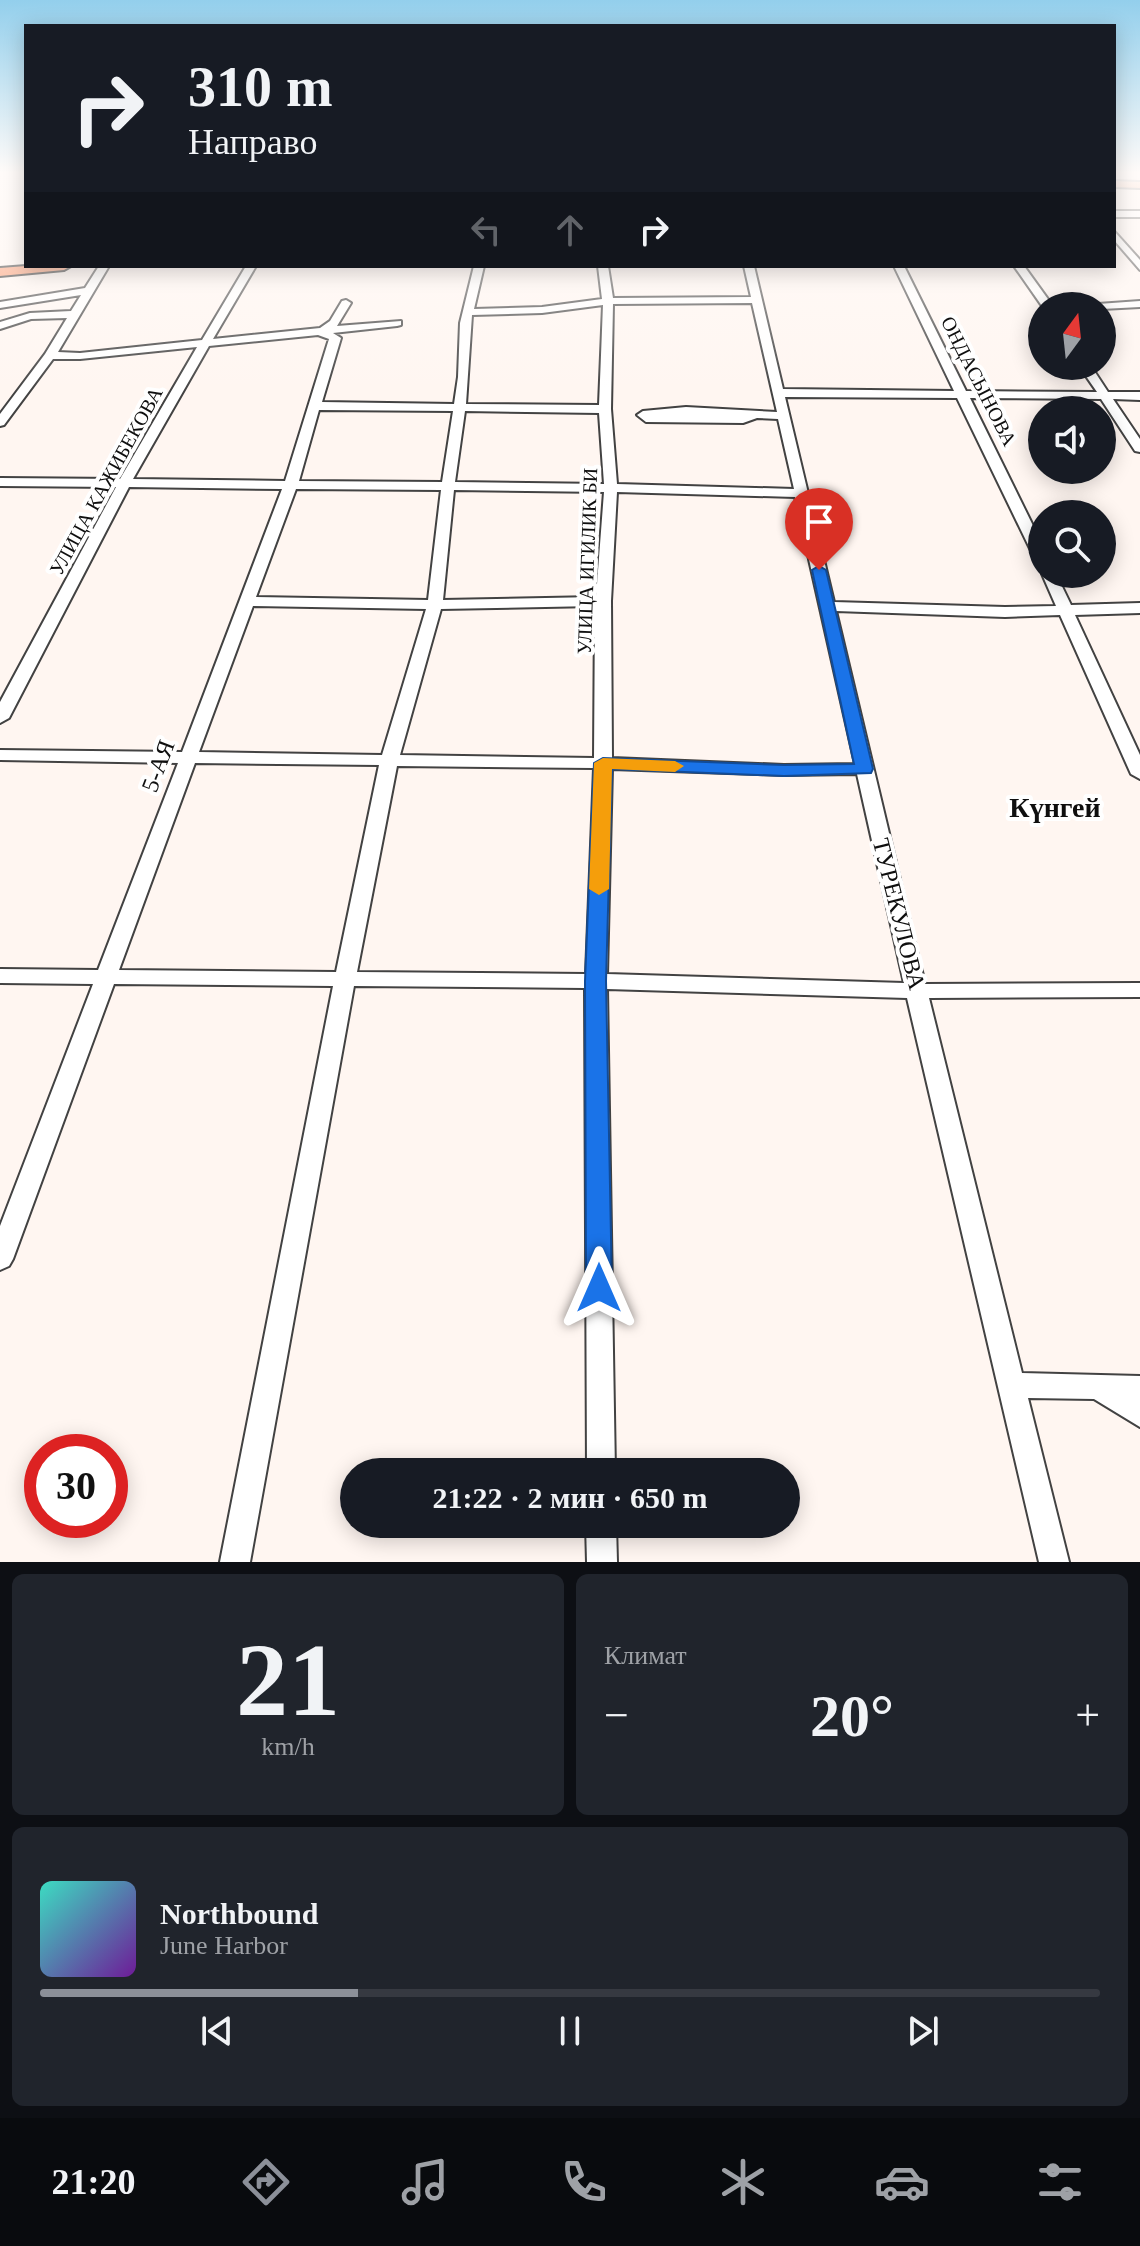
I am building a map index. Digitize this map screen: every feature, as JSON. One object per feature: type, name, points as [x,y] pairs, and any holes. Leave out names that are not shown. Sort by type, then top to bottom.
[{"type":"main road","points":[[0,272],[43,268]]},
{"type":"street","points":[[1124,246],[1138,262]]},
{"type":"street","points":[[1116,259],[1138,262]]},
{"type":"street","points":[[0,422],[50,355],[103,268]]},
{"type":"street","name":"УЛИЦА КАЖИБЕКОВА","points":[[0,718],[126,483],[250,268]]},
{"type":"street","points":[[235,1562],[389,762],[435,605],[460,406],[465,323],[479,268]]},
{"type":"street","name":"УЛИЦА ИГИЛИК БИ","points":[[601,1458],[596,981],[603,763],[603,601],[611,488],[605,409],[608,301],[603,268]]},
{"type":"street","name":"ТУРЕКУЛОВА","points":[[749,268],[864,769],[1054,1562]]},
{"type":"street","name":"ОНДАСЫНОВА","points":[[900,268],[1028,530]]},
{"type":"street","points":[[1020,268],[1038,292]]},
{"type":"street","points":[[0,305],[88,291]]},
{"type":"street","points":[[469,312],[542,310],[608,301],[757,300]]},
{"type":"street","points":[[321,332],[334,323],[346,303]]},
{"type":"street","points":[[1116,305],[1140,304]]},
{"type":"street","points":[[0,326],[30,316],[74,314]]},
{"type":"street","points":[[50,355],[80,356],[397,323]]},
{"type":"street","name":"5-АЯ","points":[[0,1259],[291,484],[335,338],[321,332]]},
{"type":"street","points":[[1095,380],[1140,448]]},
{"type":"street","points":[[780,393],[1140,396]]},
{"type":"street","points":[[315,406],[605,409]]},
{"type":"street","points":[[755,415],[743,419],[663,419],[643,415],[686,411],[785,416]]},
{"type":"street","points":[[0,482],[448,485],[802,493]]},
{"type":"street","points":[[1056,588],[1140,774]]},
{"type":"street","points":[[246,601],[435,605],[603,601]]},
{"type":"street","points":[[828,606],[1005,612],[1140,608]]},
{"type":"street","points":[[0,755],[864,769]]},
{"type":"street","points":[[0,976],[596,981],[918,991],[1140,990]]},
{"type":"street","points":[[1011,1385],[1140,1388]]},
{"type":"street","points":[[1098,1387],[1140,1414]]},
{"type":"street","points":[[601,1538],[602,1562]]},
{"type":"slow traffic","points":[[599,889],[603,763],[675,766]]},
{"type":"district","name":"Күнгей","points":[[1055,807]]},
{"type":"route","points":[[599,1288],[596,981],[603,763],[784,770],[864,769],[842,660],[819,570]]}]
